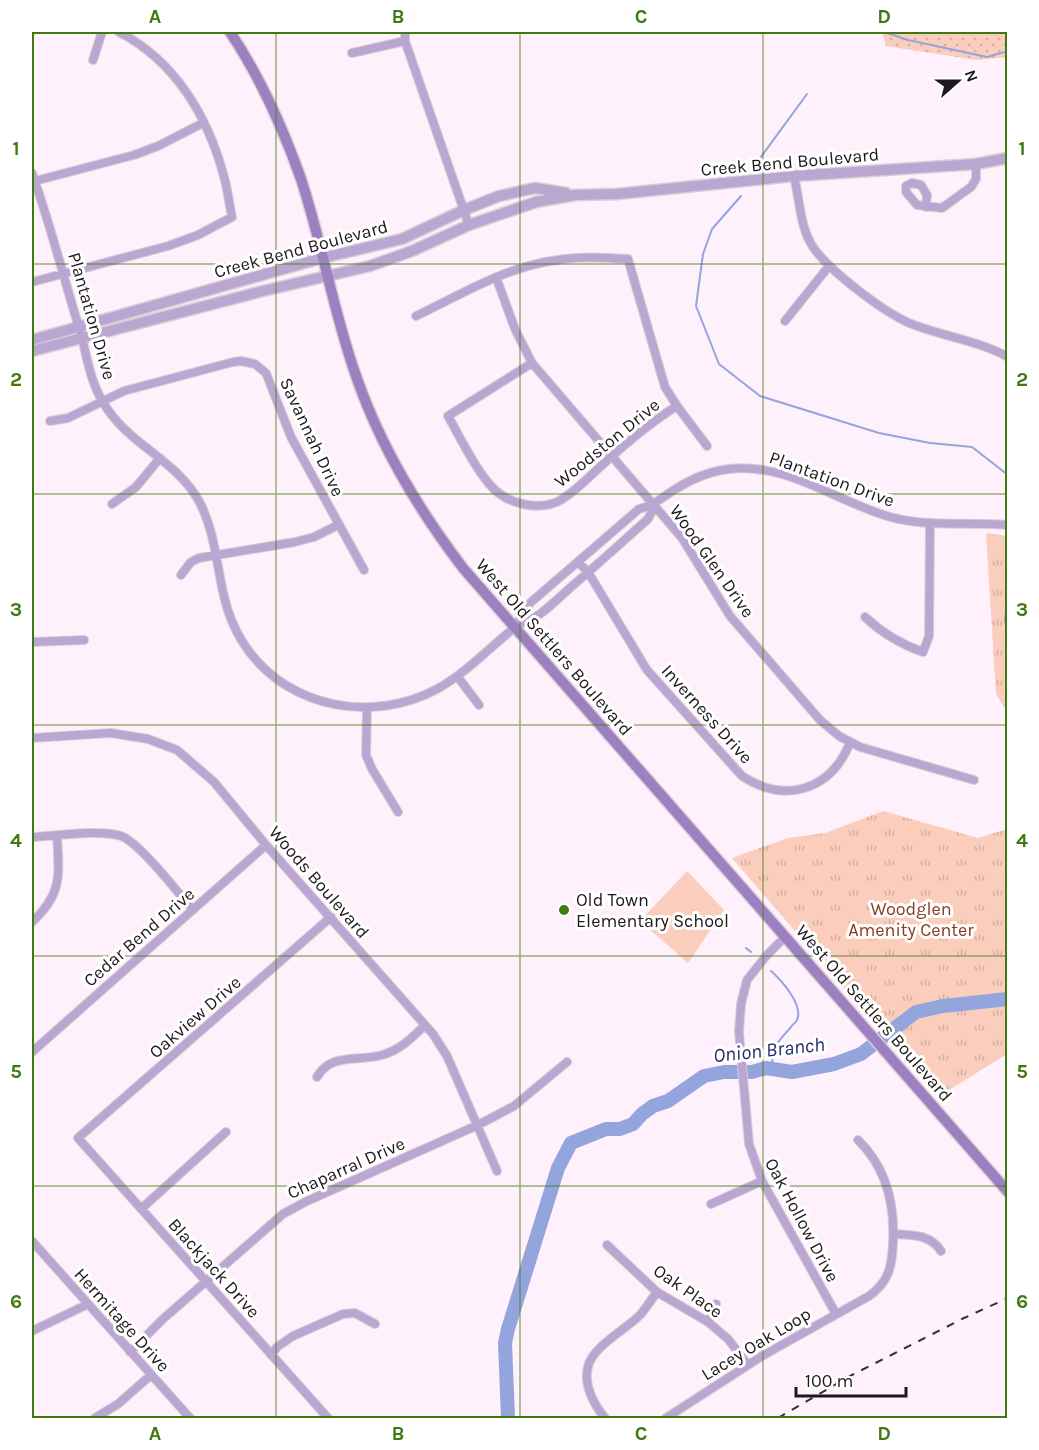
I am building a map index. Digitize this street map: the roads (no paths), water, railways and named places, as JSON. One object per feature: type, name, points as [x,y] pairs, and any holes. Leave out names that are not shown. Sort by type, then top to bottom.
[{"type":"main road","name":"West Old Settlers Boulevard","points":[[230,32],[263,90],[289,146],[359,383],[387,447],[425,515],[463,568],[1008,1192]]},
{"type":"street","points":[[93,60],[102,32]]},
{"type":"street","points":[[32,282],[180,242],[232,217],[219,160],[184,88],[164,63],[146,47],[119,32]]},
{"type":"street","points":[[405,32],[405,41],[469,225]]},
{"type":"street","points":[[352,53],[405,41]]},
{"type":"street","points":[[35,182],[134,155],[158,146],[203,123]]},
{"type":"street","name":"Creek Bend Boulevard","points":[[32,340],[80,333],[370,266],[412,251],[469,225],[536,202],[575,195],[617,194],[794,176],[976,164],[1008,158]]},
{"type":"street","points":[[926,207],[942,208],[971,187],[975,179],[976,164]]},
{"type":"street","name":"Plantation Drive","points":[[32,172],[64,274],[92,378],[101,401],[120,426],[180,476],[200,503],[207,520],[222,594],[230,620],[245,646],[261,665],[284,684],[311,698],[329,704],[367,708],[410,700],[435,689],[457,676],[516,626],[539,614],[648,519],[655,505]]},
{"type":"street","points":[[794,176],[804,229],[815,251],[829,266],[883,308],[905,321],[982,345],[1008,357]]},
{"type":"street","name":"Creek Bend Boulevard","points":[[32,351],[80,333],[322,258],[402,239],[499,196],[535,188],[575,195]]},
{"type":"street","points":[[416,316],[496,277],[520,268],[559,260],[628,259],[665,387],[707,446]]},
{"type":"street","points":[[785,321],[829,266]]},
{"type":"street","name":"Wood Glen Drive","points":[[496,277],[515,329],[532,363],[682,538],[730,616],[820,720],[850,743],[974,780]]},
{"type":"street","name":"Savannah Drive","points":[[50,421],[68,418],[124,391],[233,362],[255,364],[266,373],[291,437],[364,570]]},
{"type":"street","name":"Woodston Drive","points":[[532,363],[448,416],[493,488],[507,500],[531,505],[552,503],[573,491],[645,428],[677,406]]},
{"type":"street","points":[[112,504],[136,486],[160,458]]},
{"type":"street","name":"Plantation Drive","points":[[516,626],[530,603],[639,509],[655,505],[675,489],[698,477],[728,469],[754,468],[791,477],[885,515],[910,521],[1008,525]]},
{"type":"street","points":[[865,616],[882,633],[923,652],[929,636],[930,523]]},
{"type":"street","points":[[181,575],[185,567],[195,559],[295,542],[314,537],[338,525]]},
{"type":"street","name":"Inverness Drive","points":[[578,561],[588,572],[647,670],[742,776],[753,784],[771,791],[804,789],[828,775],[845,754],[850,743]]},
{"type":"street","points":[[32,642],[84,640]]},
{"type":"street","points":[[457,676],[479,705]]},
{"type":"street","points":[[367,708],[366,755],[372,770],[398,812]]},
{"type":"street","name":"Woods Boulevard","points":[[32,738],[111,733],[148,739],[177,750],[214,782],[266,845],[425,1025],[447,1056],[497,1171]]},
{"type":"street","points":[[32,837],[104,833],[123,837],[135,845],[193,910]]},
{"type":"street","points":[[32,922],[49,905],[56,891],[59,876],[57,836]]},
{"type":"street","name":"Cedar Bend Drive","points":[[32,1052],[266,845]]},
{"type":"street","name":"Oakview Drive","points":[[78,1138],[331,917]]},
{"type":"street","name":"Oak Hollow Drive","points":[[785,937],[747,980],[741,1004],[740,1050],[749,1144],[762,1181],[836,1314]]},
{"type":"street","points":[[317,1077],[326,1065],[335,1061],[371,1058],[393,1051],[407,1042],[425,1025]]},
{"type":"street","name":"Chaparral Drive","points":[[130,1352],[163,1319],[270,1224],[292,1208],[478,1125],[514,1106],[567,1062]]},
{"type":"street","points":[[141,1209],[226,1132]]},
{"type":"street","name":"Blackjack Drive","points":[[78,1138],[328,1419]]},
{"type":"street","name":"Lacey Oak Loop","points":[[666,1419],[748,1365],[869,1296],[883,1283],[891,1266],[894,1214],[889,1188],[871,1153],[858,1140]]},
{"type":"street","points":[[711,1204],[762,1181]]},
{"type":"street","points":[[894,1234],[926,1237],[937,1244],[941,1251]]},
{"type":"street","name":"Hermitage Drive","points":[[32,1241],[190,1419]]},
{"type":"street","name":"Oak Place","points":[[607,1245],[657,1292],[708,1322],[728,1339],[748,1365]]},
{"type":"street","points":[[605,1419],[594,1405],[588,1387],[587,1369],[595,1352],[640,1314],[657,1292]]},
{"type":"street","points":[[32,1331],[87,1304]]},
{"type":"street","points":[[708,1322],[716,1304]]},
{"type":"street","points":[[271,1355],[285,1341],[343,1314],[355,1313],[375,1324]]},
{"type":"street","points":[[94,1419],[118,1404],[151,1375]]},
{"type":"waterway","points":[[884,32],[908,40],[987,57],[1008,51]]},
{"type":"waterway","points":[[755,165],[807,94]]},
{"type":"waterway","points":[[741,196],[712,229],[703,254],[696,306],[719,364],[760,396],[879,433],[930,443],[972,447],[1008,475]]},
{"type":"waterway","points":[[1008,593],[1005,621],[1008,632]]},
{"type":"waterway","points":[[746,948],[751,952]]},
{"type":"waterway","points":[[766,1068],[772,1064],[775,1047],[797,1021],[798,1014],[790,993],[771,971]]},
{"type":"waterway","name":"Onion Branch","points":[[508,1418],[505,1343],[508,1329],[558,1168],[571,1143],[606,1129],[620,1129],[633,1124],[653,1106],[668,1101],[704,1076],[724,1072],[752,1072],[766,1068],[792,1072],[834,1064],[861,1054],[916,1012],[943,1006],[1008,999]]},
{"type":"railway","points":[[778,1418],[850,1376],[1008,1298]]},
{"type":"place","name":"Old Town Elementary School","points":[[564,910]]},
{"type":"park label","name":"Woodglen Amenity Center","points":[[911,919]]}]
